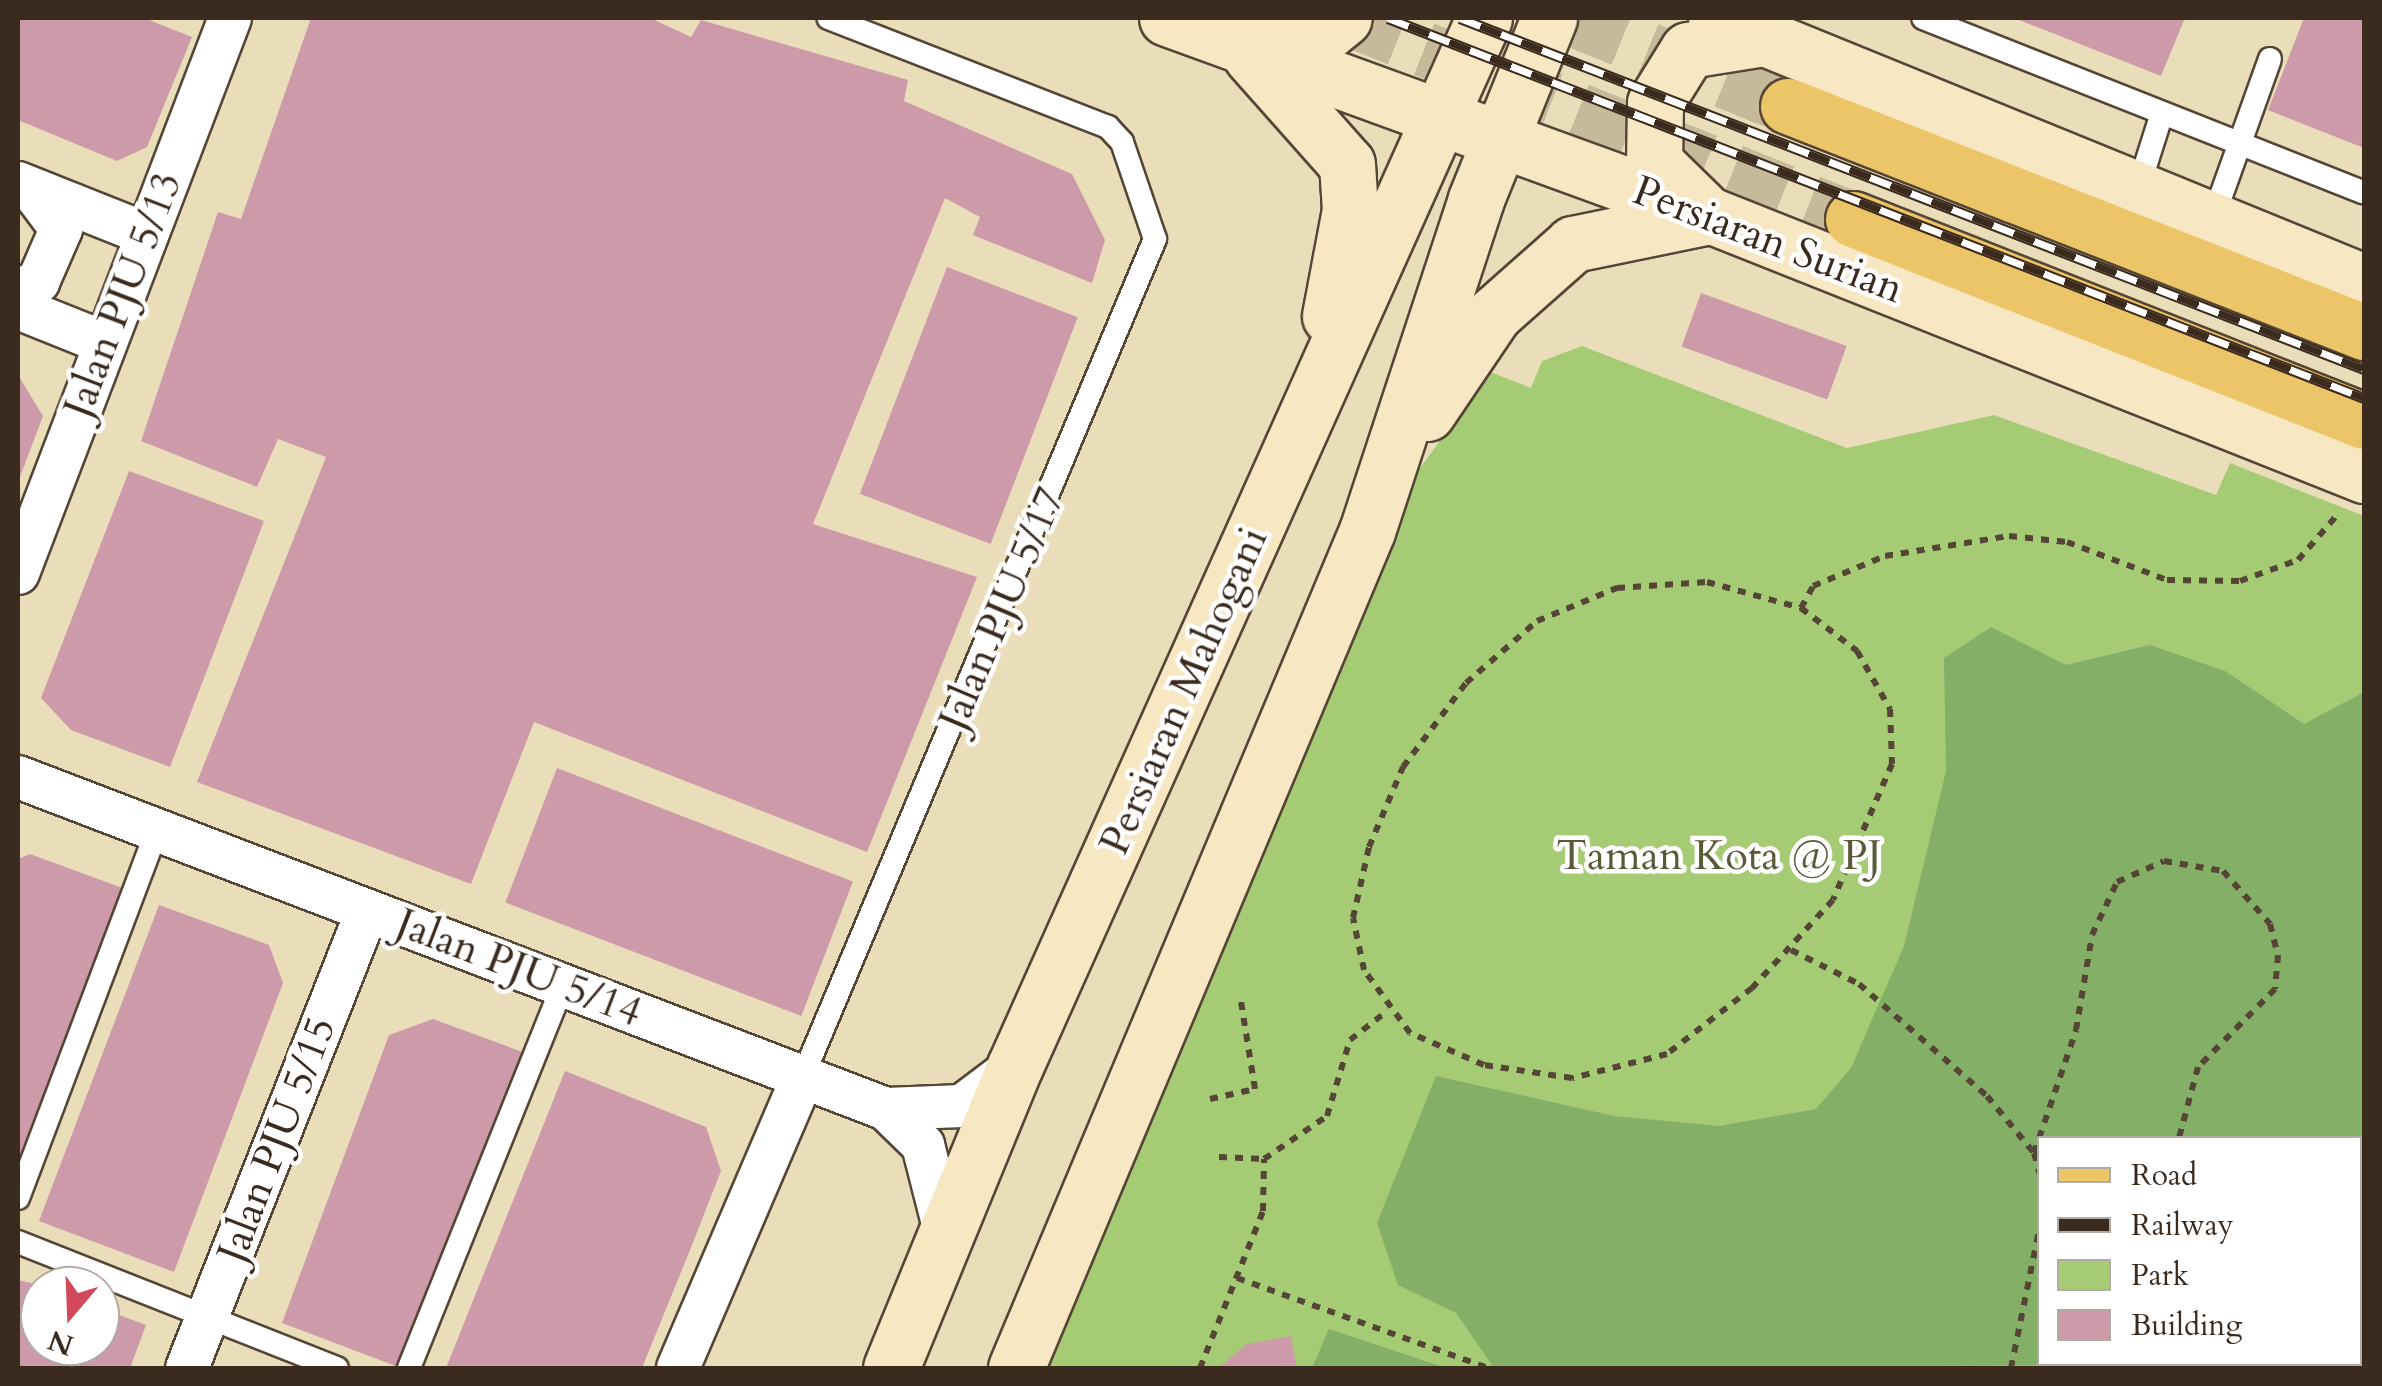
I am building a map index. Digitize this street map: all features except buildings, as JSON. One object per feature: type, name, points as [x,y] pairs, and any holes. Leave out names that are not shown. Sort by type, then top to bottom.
[{"type":"main road","points":[[1178,22],[1270,44],[1318,39],[1344,18]]},
{"type":"main road","name":"Persiaran Mahogani","points":[[891,1368],[1016,1066],[1442,122],[1484,18]]},
{"type":"main road","points":[[1016,1368],[1392,464],[1499,142],[1549,18]]},
{"type":"main road","name":"Persiaran Surian","points":[[1178,22],[2361,456]]},
{"type":"main road","points":[[1712,216],[1654,162],[1655,103],[1688,50],[1741,28],[2211,224],[2364,282]]},
{"type":"main road","points":[[1242,46],[1346,164],[1350,210],[1310,405],[1244,558]]},
{"type":"main road","points":[[1788,106],[2364,332]]},
{"type":"main road","points":[[1392,464],[1494,314],[1573,244],[1712,216]]},
{"type":"main road","name":"Persiaran Surian","points":[[1853,219],[2361,456]]},
{"type":"street","name":"Jalan PJU 5/13","points":[[22,550],[105,342],[224,19]]},
{"type":"street","points":[[24,186],[146,234]]},
{"type":"street","points":[[18,290],[38,282],[61,228],[24,186]]},
{"type":"street","points":[[18,308],[105,342]]},
{"type":"street","name":"Jalan PJU 5/14","points":[[18,777],[886,1109],[962,1106],[1016,1066]]},
{"type":"street","name":"Jalan PJU 5/15","points":[[186,1368],[366,910]]},
{"type":"street","name":"Jalan PJU 5/17","points":[[678,1368],[803,1076]]},
{"type":"street","points":[[886,1109],[923,1145],[945,1231]]},
{"type":"lane","name":"Jalan PJU 5/17","points":[[803,1076],[1155,239],[1122,142],[1108,128],[828,18]]},
{"type":"lane","points":[[1923,18],[2364,193]]},
{"type":"lane","points":[[2211,224],[2270,59]]},
{"type":"lane","points":[[2137,192],[2162,113]]},
{"type":"lane","points":[[18,1198],[156,831]]},
{"type":"lane","points":[[410,1368],[562,984]]},
{"type":"lane","points":[[18,1242],[338,1368]]},
{"type":"path","points":[[1801,608],[1813,586],[1885,556],[2009,536],[2067,542],[2167,580],[2240,580],[2298,560],[2331,531],[2361,456]]},
{"type":"path","points":[[1707,582],[1801,608],[1857,651],[1890,709],[1892,764],[1834,900],[1791,950],[1666,1054],[1572,1078],[1484,1066],[1386,1012],[1364,970],[1353,918],[1369,847],[1402,767],[1466,684],[1537,620],[1617,588],[1707,582]]},
{"type":"path","points":[[2040,1136],[2076,1030],[2092,935],[2117,882],[2164,861],[2222,872],[2270,924],[2278,954],[2275,990],[2198,1068],[2180,1136]]},
{"type":"path","points":[[1791,950],[1859,984],[1987,1096],[2034,1152],[2037,1164]]},
{"type":"path","points":[[1210,1098],[1255,1089],[1240,995]]},
{"type":"path","points":[[1219,1157],[1264,1159],[1327,1116],[1350,1040],[1386,1012]]},
{"type":"path","points":[[2034,1152],[2037,1143]]},
{"type":"path","points":[[1200,1368],[1263,1211],[1264,1159]]},
{"type":"path","points":[[2011,1368],[2037,1241]]},
{"type":"path","points":[[1236,1278],[1488,1368]]},
{"type":"green space","name":"Taman Kota @ PJ","points":[[1582,346],[1847,448],[1994,415],[2216,495],[2230,463],[2364,516],[2364,1368],[1046,1368],[1415,475],[1490,372],[1531,388],[1542,361]]},
{"type":"green space","points":[[1991,627],[2066,665],[2150,645],[2225,671],[2304,724],[2364,692],[2364,1364],[2362,1136],[2037,1136],[2037,1365],[1486,1368],[1492,1365],[1456,1313],[1398,1285],[1377,1223],[1436,1076],[1614,1116],[1719,1126],[1816,1109],[1851,1068],[1904,946],[1946,771],[1944,658]]},
{"type":"green space","points":[[1329,1329],[1446,1368],[1312,1368]]},
{"type":"tunnel","points":[[1347,18],[1853,219]]},
{"type":"tunnel","points":[[1571,18],[1788,106]]},
{"type":"railway","points":[[1388,18],[2364,398]]},
{"type":"railway","points":[[1460,18],[2364,369]]}]
